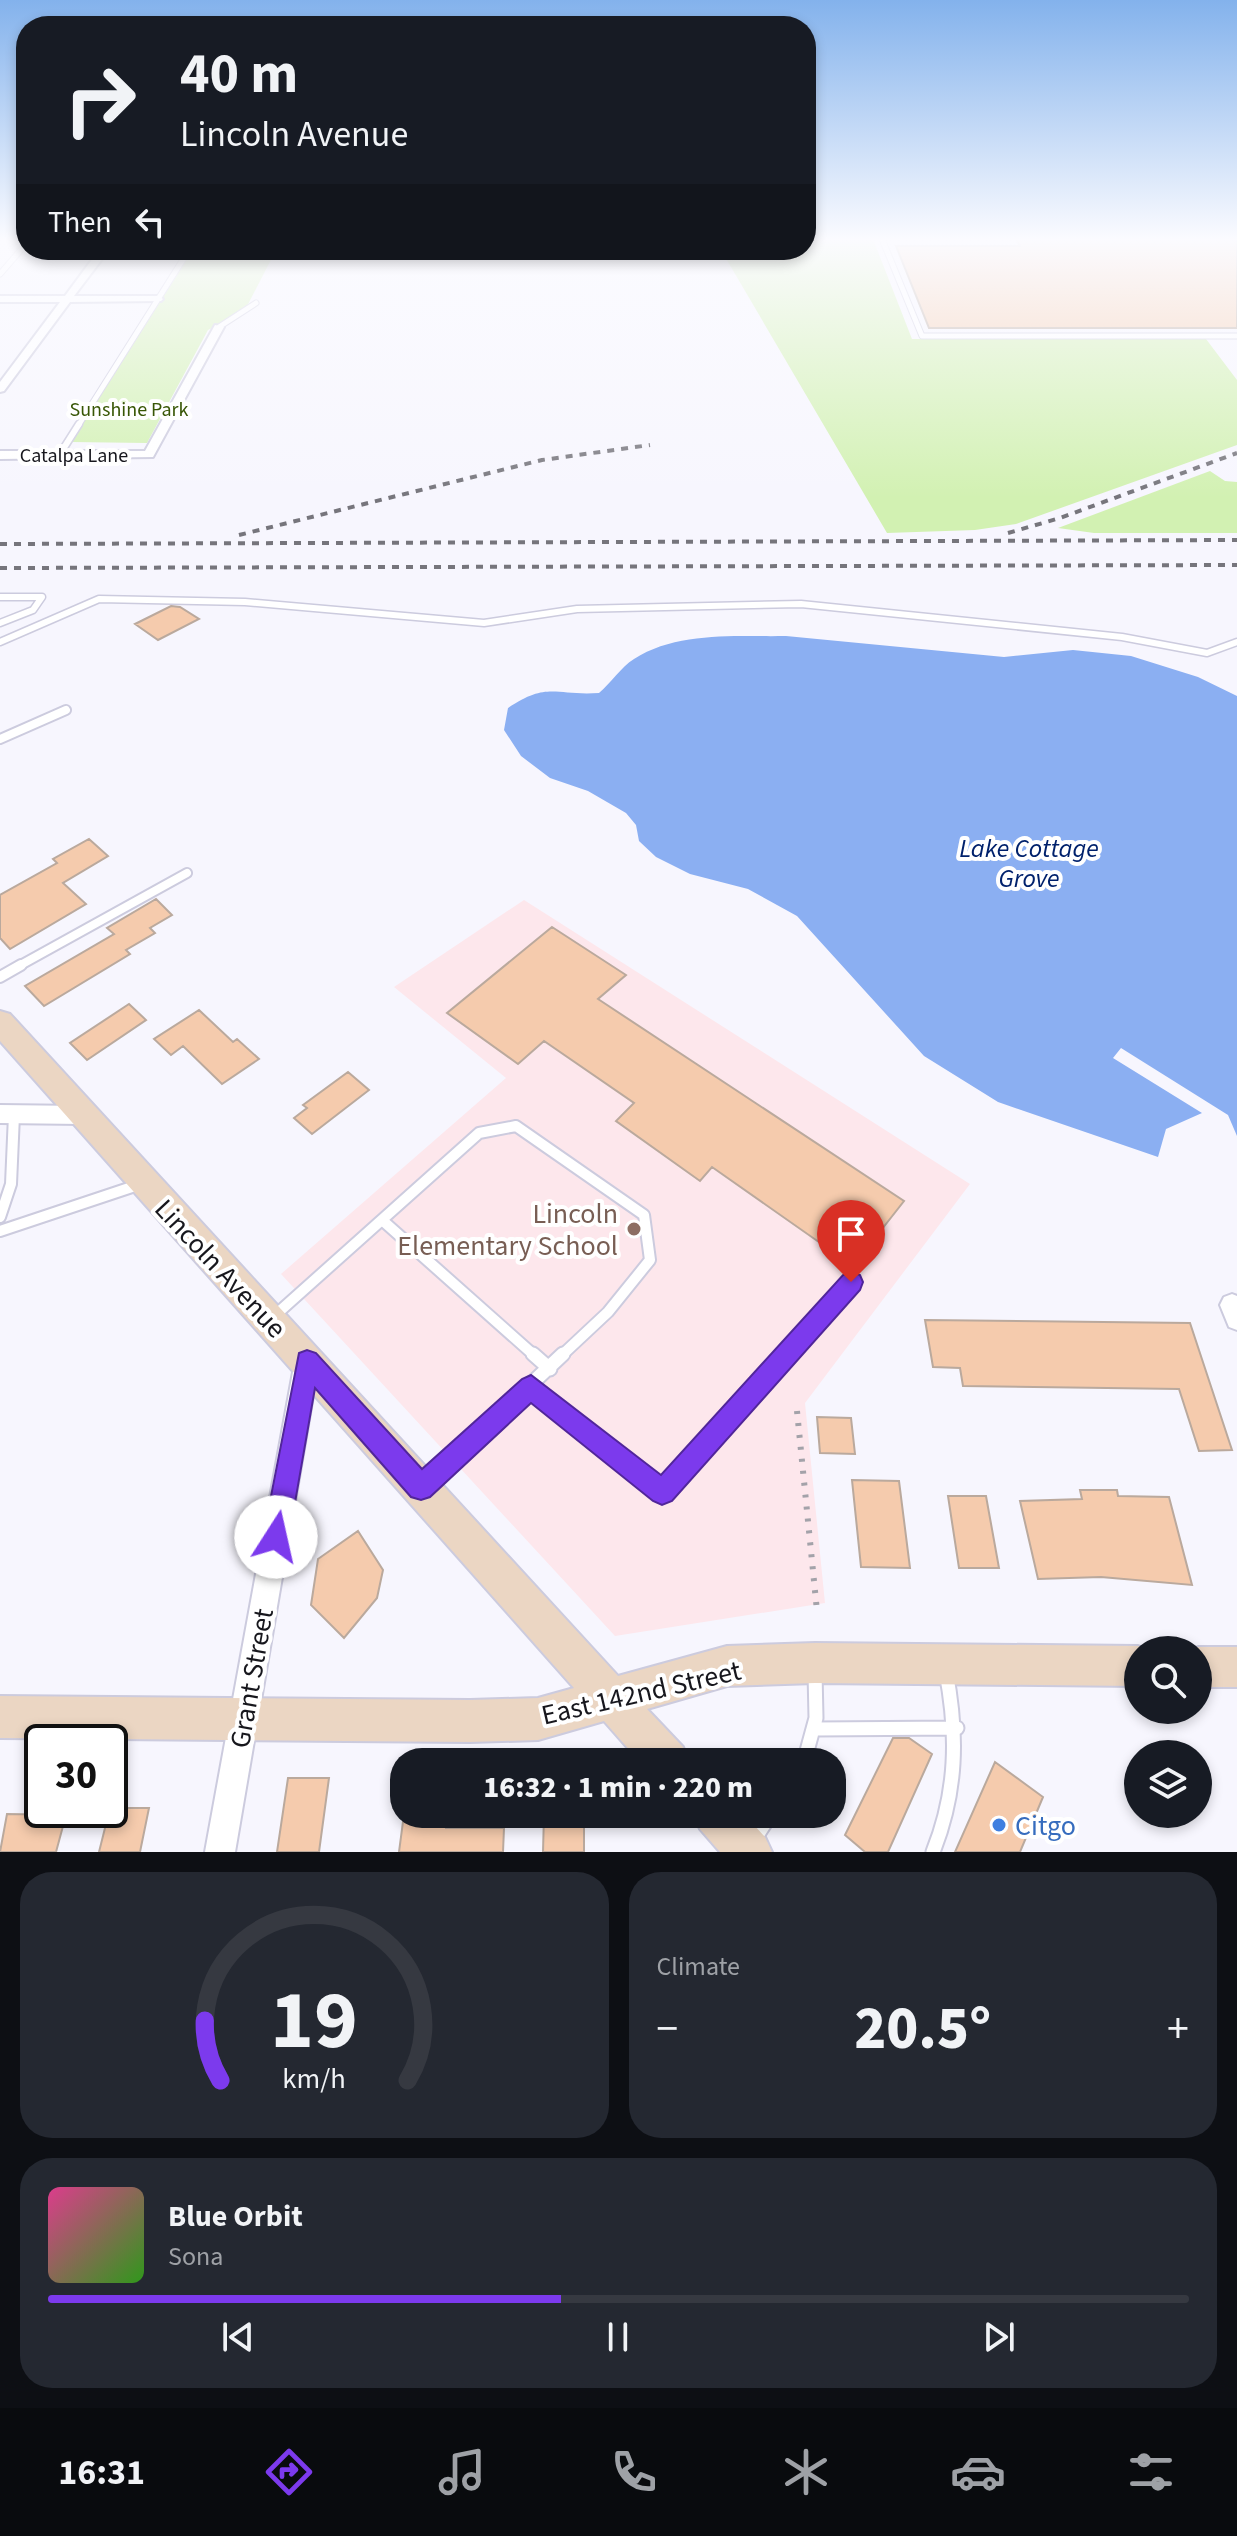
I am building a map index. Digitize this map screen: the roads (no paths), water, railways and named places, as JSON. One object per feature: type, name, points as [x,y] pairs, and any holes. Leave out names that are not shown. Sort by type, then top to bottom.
[{"type":"street","points":[[0,389],[47,325]]},
{"type":"street","name":"Catalpa Lane","points":[[0,455],[149,455],[219,327]]},
{"type":"street","name":"Lincoln Avenue","points":[[0,1022],[655,1748]]},
{"type":"street","points":[[7,1114],[82,1115]]},
{"type":"street","name":"Grant Street","points":[[220,1852],[307,1361]]},
{"type":"street","name":"East 142nd Street","points":[[0,1717],[538,1719],[727,1666],[815,1663],[1124,1666]]},
{"type":"street","points":[[1212,1667],[1237,1667]]},
{"type":"street","points":[[727,1828],[748,1851]]},
{"type":"lane","points":[[60,454],[141,325]]},
{"type":"lane","points":[[918,325],[922,336],[1237,336]]},
{"type":"lane","points":[[0,597],[42,597],[33,610],[0,623]]},
{"type":"lane","points":[[0,642],[99,599],[245,602],[484,623],[577,609],[801,604],[1122,637],[1207,653],[1237,642]]},
{"type":"lane","points":[[0,739],[66,710]]},
{"type":"lane","points":[[0,977],[187,873]]},
{"type":"lane","points":[[0,1217],[11,1184],[7,1114]]},
{"type":"lane","points":[[270,1321],[479,1133],[516,1126],[644,1215],[650,1260],[608,1312],[421,1488]]},
{"type":"lane","points":[[0,1231],[144,1183]]},
{"type":"lane","points":[[382,1220],[550,1369]]},
{"type":"lane","points":[[531,1387],[662,1492],[851,1282]]},
{"type":"lane","points":[[809,1748],[816,1729],[815,1663]]},
{"type":"lane","points":[[933,1852],[942,1831],[957,1755],[957,1728],[944,1664]]},
{"type":"lane","points":[[816,1729],[957,1728]]},
{"type":"lane","points":[[748,1851],[762,1828]]},
{"type":"water","name":"Lake Cottage Grove","points":[[786,636],[1004,657],[1073,650],[1131,656],[1198,677],[1237,696],[1237,1136],[1228,1115],[1121,1048],[1113,1058],[1202,1113],[1166,1129],[1158,1157],[998,1102],[924,1056],[797,916],[748,889],[690,874],[656,857],[639,841],[636,825],[626,813],[588,791],[550,778],[521,756],[504,730],[508,708],[522,700],[543,692],[599,693],[634,659],[669,644],[708,637]]},
{"type":"railway","points":[[239,535],[542,460],[650,445]]},
{"type":"railway","points":[[1008,533],[1060,518],[1237,453]]},
{"type":"railway","points":[[0,544],[1237,540]]},
{"type":"railway","points":[[0,568],[1237,565]]},
{"type":"place","name":"Lincoln Elementary School","points":[[634,1229]]},
{"type":"place","name":"Citgo","points":[[999,1825]]},
{"type":"park label","name":"Sunshine Park","points":[[129,409]]}]
